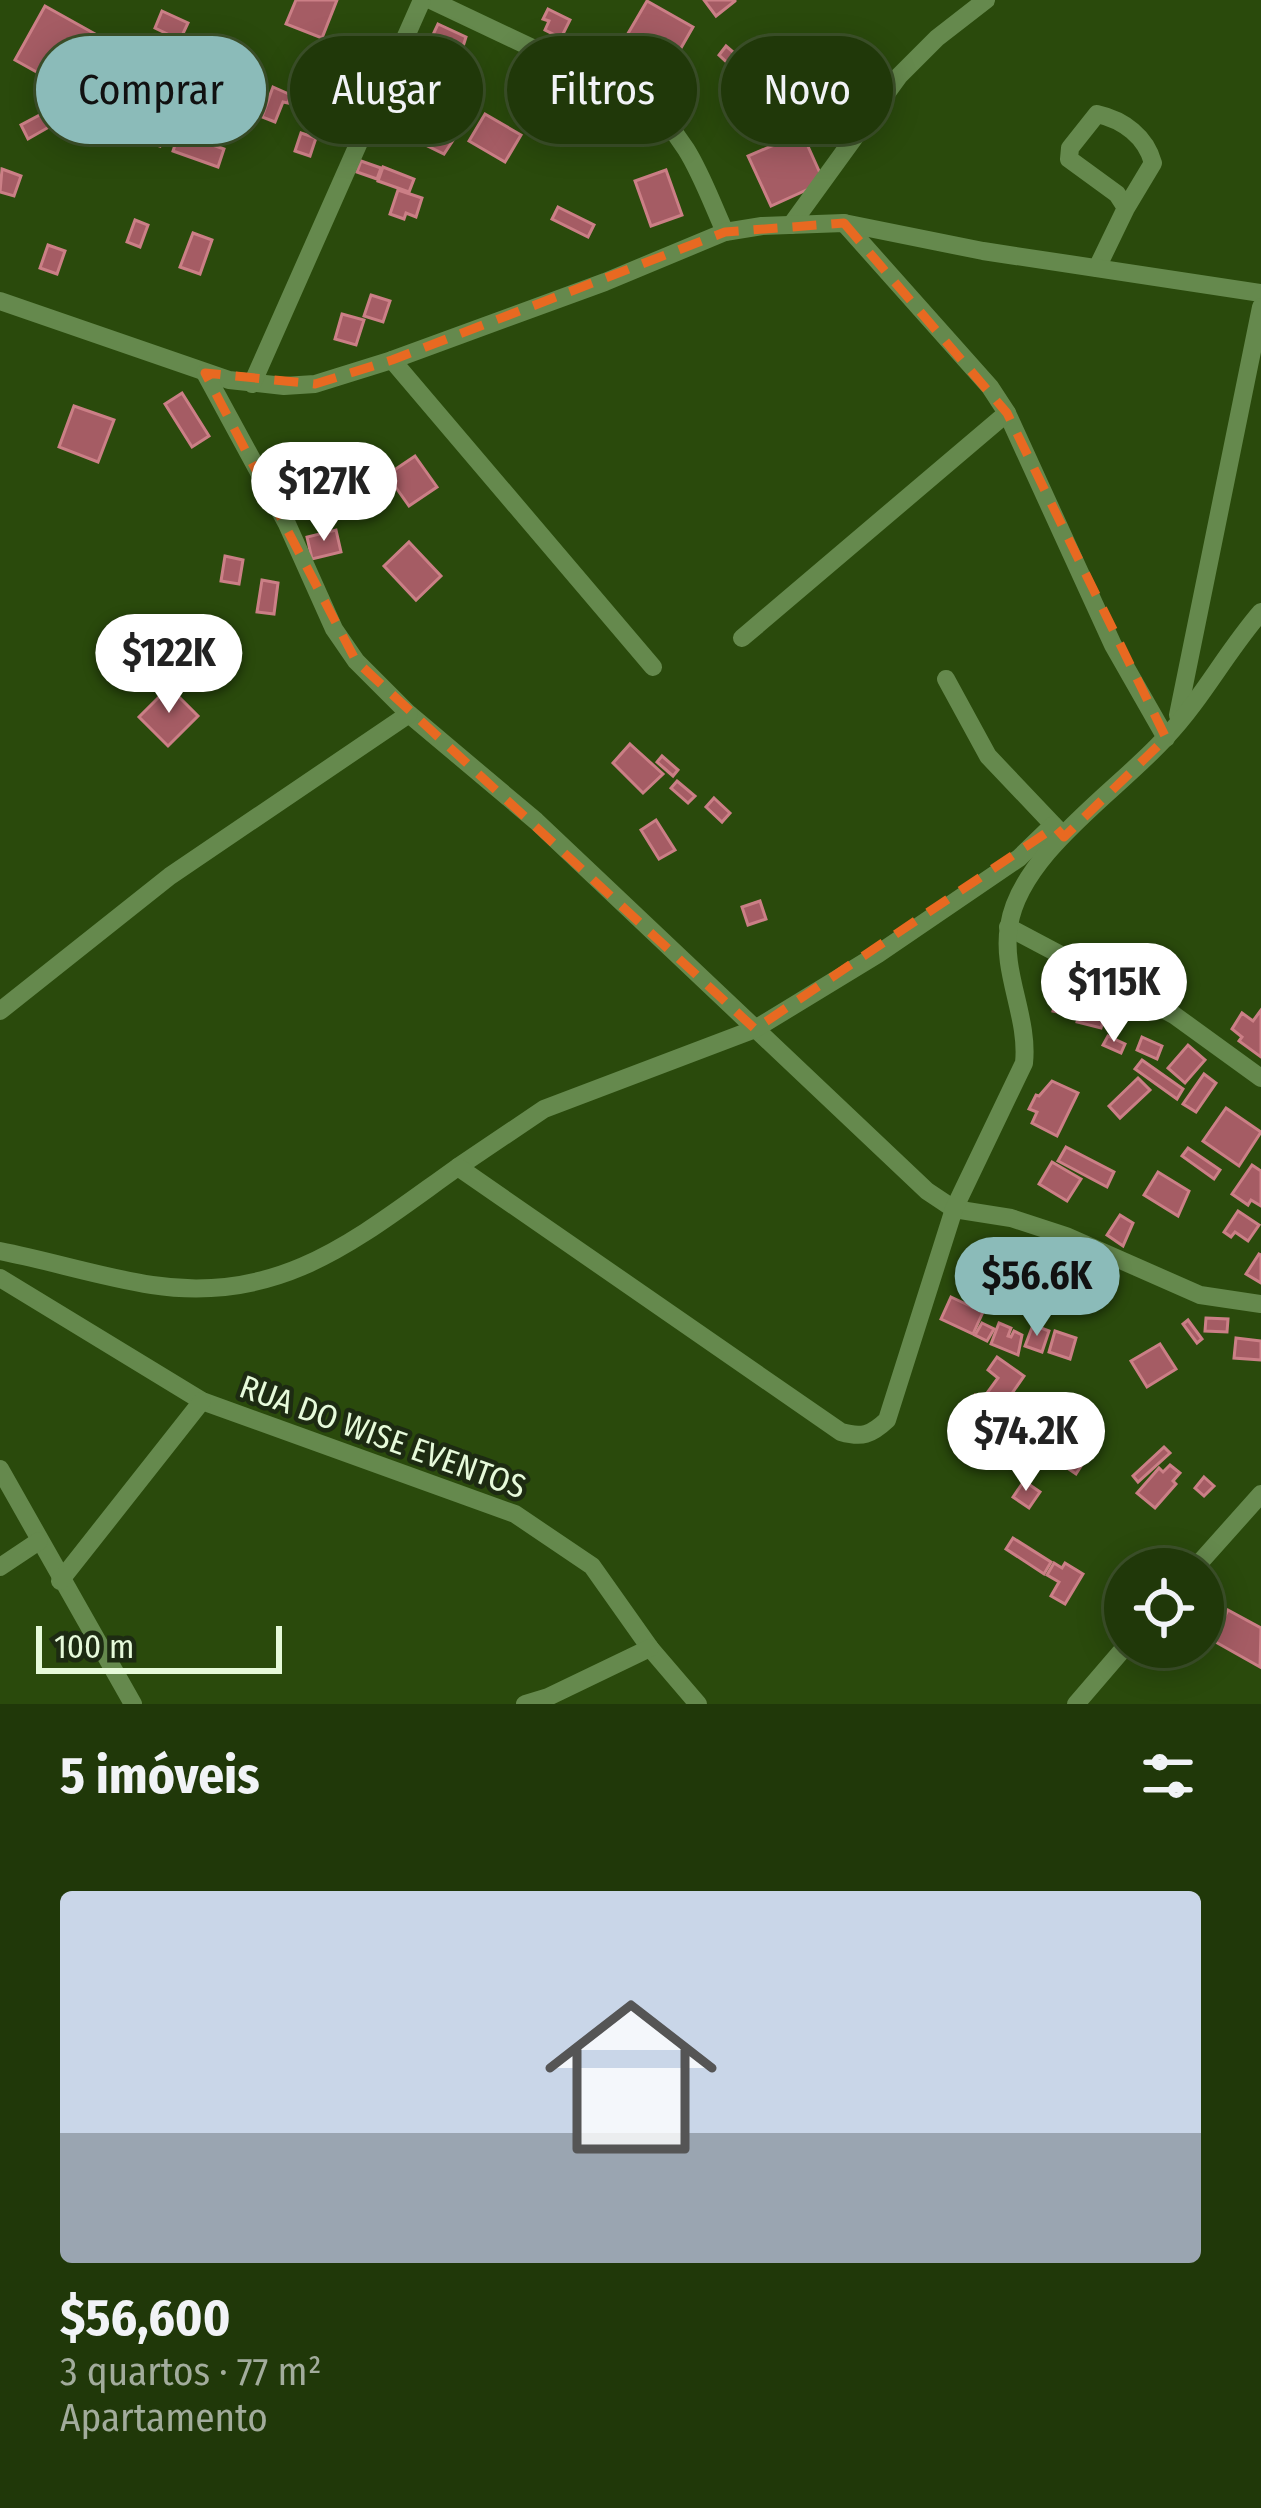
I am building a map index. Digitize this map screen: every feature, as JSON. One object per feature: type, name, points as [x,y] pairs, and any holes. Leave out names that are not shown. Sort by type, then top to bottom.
[{"type":"street","points":[[252,384],[422,0]]},
{"type":"street","points":[[431,0],[640,99],[684,141],[725,232]]},
{"type":"street","points":[[791,224],[899,76],[937,38],[986,0]]},
{"type":"street","points":[[1097,268],[1153,163],[1148,144],[1114,118],[1097,115],[1070,148],[1069,160],[1117,194],[1126,208]]},
{"type":"street","points":[[844,223],[990,387],[1007,413],[1112,645],[1171,732]]},
{"type":"street","points":[[0,301],[205,373],[252,384],[315,384],[604,282],[725,232],[791,224],[844,223],[983,251],[1261,293]]},
{"type":"street","points":[[1171,732],[1261,307]]},
{"type":"street","points":[[392,360],[653,668]]},
{"type":"street","points":[[205,373],[287,524],[334,629],[356,661],[409,714],[536,821],[927,1191],[954,1209],[1011,1218],[1066,1236],[1200,1295],[1261,1304]]},
{"type":"street","points":[[742,638],[1007,413]]},
{"type":"street","points":[[0,1251],[154,1285],[213,1287],[260,1283],[327,1257],[544,1109],[755,1029],[878,954],[1059,831],[1171,732],[1261,612]]},
{"type":"street","points":[[946,680],[988,756],[1059,831]]},
{"type":"street","points":[[0,1011],[170,876],[409,714]]},
{"type":"street","points":[[458,1167],[841,1432],[860,1438],[875,1431],[887,1420],[954,1209],[1024,1063],[1026,1043],[1008,951],[1008,927],[1034,870],[1059,831]]},
{"type":"street","points":[[1008,927],[1174,1015],[1261,1078]]},
{"type":"street","name":"RUA DO WISE EVENTOS","points":[[0,1278],[202,1401],[515,1514],[592,1566],[650,1648],[698,1704]]},
{"type":"street","points":[[60,1581],[202,1401]]},
{"type":"street","points":[[0,1469],[134,1704]]},
{"type":"street","points":[[1213,1548],[1261,1494]]},
{"type":"street","points":[[0,1567],[39,1541]]},
{"type":"street","points":[[525,1704],[650,1648]]},
{"type":"street","points":[[1076,1704],[1108,1668]]},
{"type":"highlighted area","points":[[844,223],[1007,413],[1166,738],[1064,837],[1055,827],[755,1029],[356,661],[205,373],[315,384],[392,360],[725,232]]},
{"type":"building","points":[[296,0],[337,0],[323,36],[286,24]]},
{"type":"building","points":[[704,0],[735,0],[735,1],[716,16]]},
{"type":"building","points":[[647,1],[693,27],[688,36],[627,36]]},
{"type":"building","points":[[45,6],[97,35],[36,36],[36,72],[15,60]]},
{"type":"building","points":[[548,9],[570,20],[562,36],[557,36],[545,30],[549,21],[543,19]]},
{"type":"building","points":[[162,11],[188,23],[182,36],[155,28]]},
{"type":"building","points":[[438,24],[464,36],[432,36]]},
{"type":"building","points":[[273,87],[290,95],[275,122],[266,119]]},
{"type":"building","points":[[485,114],[507,127],[507,144],[516,144],[505,162],[474,144],[483,144]]},
{"type":"building","points":[[36,117],[36,134],[28,139],[21,125]]},
{"type":"building","points":[[175,144],[224,149],[218,167],[173,151]]},
{"type":"building","points":[[297,144],[314,144],[310,156],[295,151]]},
{"type":"building","points":[[424,144],[451,144],[444,154]]},
{"type":"building","points":[[776,144],[807,144],[824,182],[771,206],[748,156]]},
{"type":"building","points":[[361,161],[381,168],[377,179],[357,172]]},
{"type":"building","points":[[383,167],[414,179],[409,192],[378,181]]},
{"type":"building","points":[[2,169],[21,176],[14,196],[0,192]]},
{"type":"building","points":[[666,170],[682,215],[651,226],[635,181]]},
{"type":"building","points":[[398,190],[422,198],[416,217],[390,214]]},
{"type":"building","points":[[558,207],[594,225],[588,237],[552,219]]},
{"type":"building","points":[[135,220],[148,225],[140,247],[127,242]]},
{"type":"building","points":[[193,233],[212,240],[200,274],[180,267]]},
{"type":"building","points":[[48,245],[65,251],[57,274],[40,268]]},
{"type":"building","points":[[371,295],[390,301],[383,322],[364,316]]},
{"type":"building","points":[[342,314],[364,320],[356,345],[335,339]]},
{"type":"building","points":[[182,393],[209,436],[192,447],[165,404]]},
{"type":"building","points":[[74,406],[114,420],[98,462],[59,447]]},
{"type":"building","points":[[415,456],[437,487],[409,506],[387,475]]},
{"type":"building","points":[[336,530],[341,552],[312,559],[307,537]]},
{"type":"building","points":[[409,542],[441,576],[416,600],[384,566]]},
{"type":"building","points":[[225,556],[243,560],[239,584],[221,581]]},
{"type":"building","points":[[262,580],[278,583],[274,614],[257,612]]},
{"type":"building","points":[[169,687],[198,716],[168,746],[139,717]]},
{"type":"building","points":[[630,744],[663,774],[643,793],[613,763]]},
{"type":"building","points":[[662,756],[678,770],[673,776],[657,762]]},
{"type":"building","points":[[677,781],[695,796],[688,803],[671,788]]},
{"type":"building","points":[[714,798],[730,813],[722,822],[706,807]]},
{"type":"building","points":[[656,820],[675,850],[659,859],[641,830]]},
{"type":"building","points":[[760,901],[766,919],[748,925],[742,907]]},
{"type":"building","points":[[1057,994],[1079,999],[1076,1016],[1053,1011]]},
{"type":"building","points":[[1082,1002],[1089,1004],[1086,1013],[1104,1018],[1101,1028],[1077,1022]]},
{"type":"building","points":[[1261,1010],[1261,1057],[1239,1041],[1242,1037],[1232,1029],[1242,1013],[1253,1021]]},
{"type":"building","points":[[1108,1036],[1125,1044],[1121,1053],[1103,1045]]},
{"type":"building","points":[[1142,1037],[1162,1046],[1157,1059],[1137,1050]]},
{"type":"building","points":[[1188,1045],[1205,1060],[1185,1083],[1168,1068]]},
{"type":"building","points":[[1142,1060],[1183,1089],[1177,1099],[1135,1069]]},
{"type":"building","points":[[1204,1074],[1216,1083],[1196,1112],[1183,1104]]},
{"type":"building","points":[[1138,1078],[1150,1090],[1120,1118],[1109,1106]]},
{"type":"building","points":[[1052,1081],[1078,1093],[1057,1136],[1032,1123],[1037,1112],[1029,1109]]},
{"type":"building","points":[[1226,1108],[1261,1132],[1239,1166],[1203,1141]]},
{"type":"building","points":[[1066,1147],[1114,1172],[1107,1187],[1058,1161]]},
{"type":"building","points":[[1188,1148],[1220,1170],[1214,1179],[1182,1156]]},
{"type":"building","points":[[1052,1162],[1081,1179],[1067,1201],[1039,1184]]},
{"type":"building","points":[[1252,1165],[1261,1171],[1261,1206],[1251,1200],[1248,1205],[1232,1194]]},
{"type":"building","points":[[1158,1172],[1189,1191],[1178,1216],[1144,1195]]},
{"type":"building","points":[[1238,1211],[1259,1225],[1248,1241],[1235,1232],[1231,1237],[1224,1232]]},
{"type":"building","points":[[1120,1215],[1133,1223],[1123,1246],[1107,1235]]},
{"type":"building","points":[[1261,1255],[1261,1283],[1246,1274]]},
{"type":"building","points":[[951,1297],[983,1312],[973,1334],[941,1319]]},
{"type":"building","points":[[1206,1318],[1228,1319],[1227,1332],[1205,1331]]},
{"type":"building","points":[[1188,1320],[1202,1339],[1197,1343],[1183,1324]]},
{"type":"building","points":[[982,1323],[994,1329],[987,1341],[975,1335]]},
{"type":"building","points":[[999,1323],[1011,1328],[1008,1336],[1014,1331],[1022,1335],[1018,1355],[991,1344]]},
{"type":"building","points":[[1033,1325],[1049,1331],[1042,1352],[1025,1346]]},
{"type":"building","points":[[1055,1331],[1076,1338],[1070,1359],[1049,1352]]},
{"type":"building","points":[[1236,1338],[1261,1341],[1261,1360],[1234,1358]]},
{"type":"building","points":[[1160,1344],[1176,1369],[1147,1387],[1131,1361]]},
{"type":"building","points":[[997,1357],[1024,1376],[995,1418],[971,1401],[975,1395],[982,1400],[998,1378],[988,1370]]},
{"type":"building","points":[[1068,1445],[1087,1457],[1076,1474],[1057,1461]]},
{"type":"building","points":[[1164,1447],[1170,1453],[1138,1482],[1133,1476]]},
{"type":"building","points":[[1170,1465],[1180,1473],[1155,1508],[1137,1493],[1159,1468],[1163,1472]]},
{"type":"building","points":[[1204,1477],[1214,1486],[1204,1496],[1195,1488]]},
{"type":"building","points":[[1024,1481],[1040,1492],[1029,1508],[1013,1497]]},
{"type":"building","points":[[1013,1538],[1051,1562],[1044,1574],[1006,1549]]},
{"type":"building","points":[[1054,1563],[1062,1568],[1065,1563],[1083,1574],[1065,1604],[1051,1596],[1059,1582],[1047,1575]]},
{"type":"building","points":[[1228,1610],[1261,1628],[1260,1667],[1224,1647]]}]
